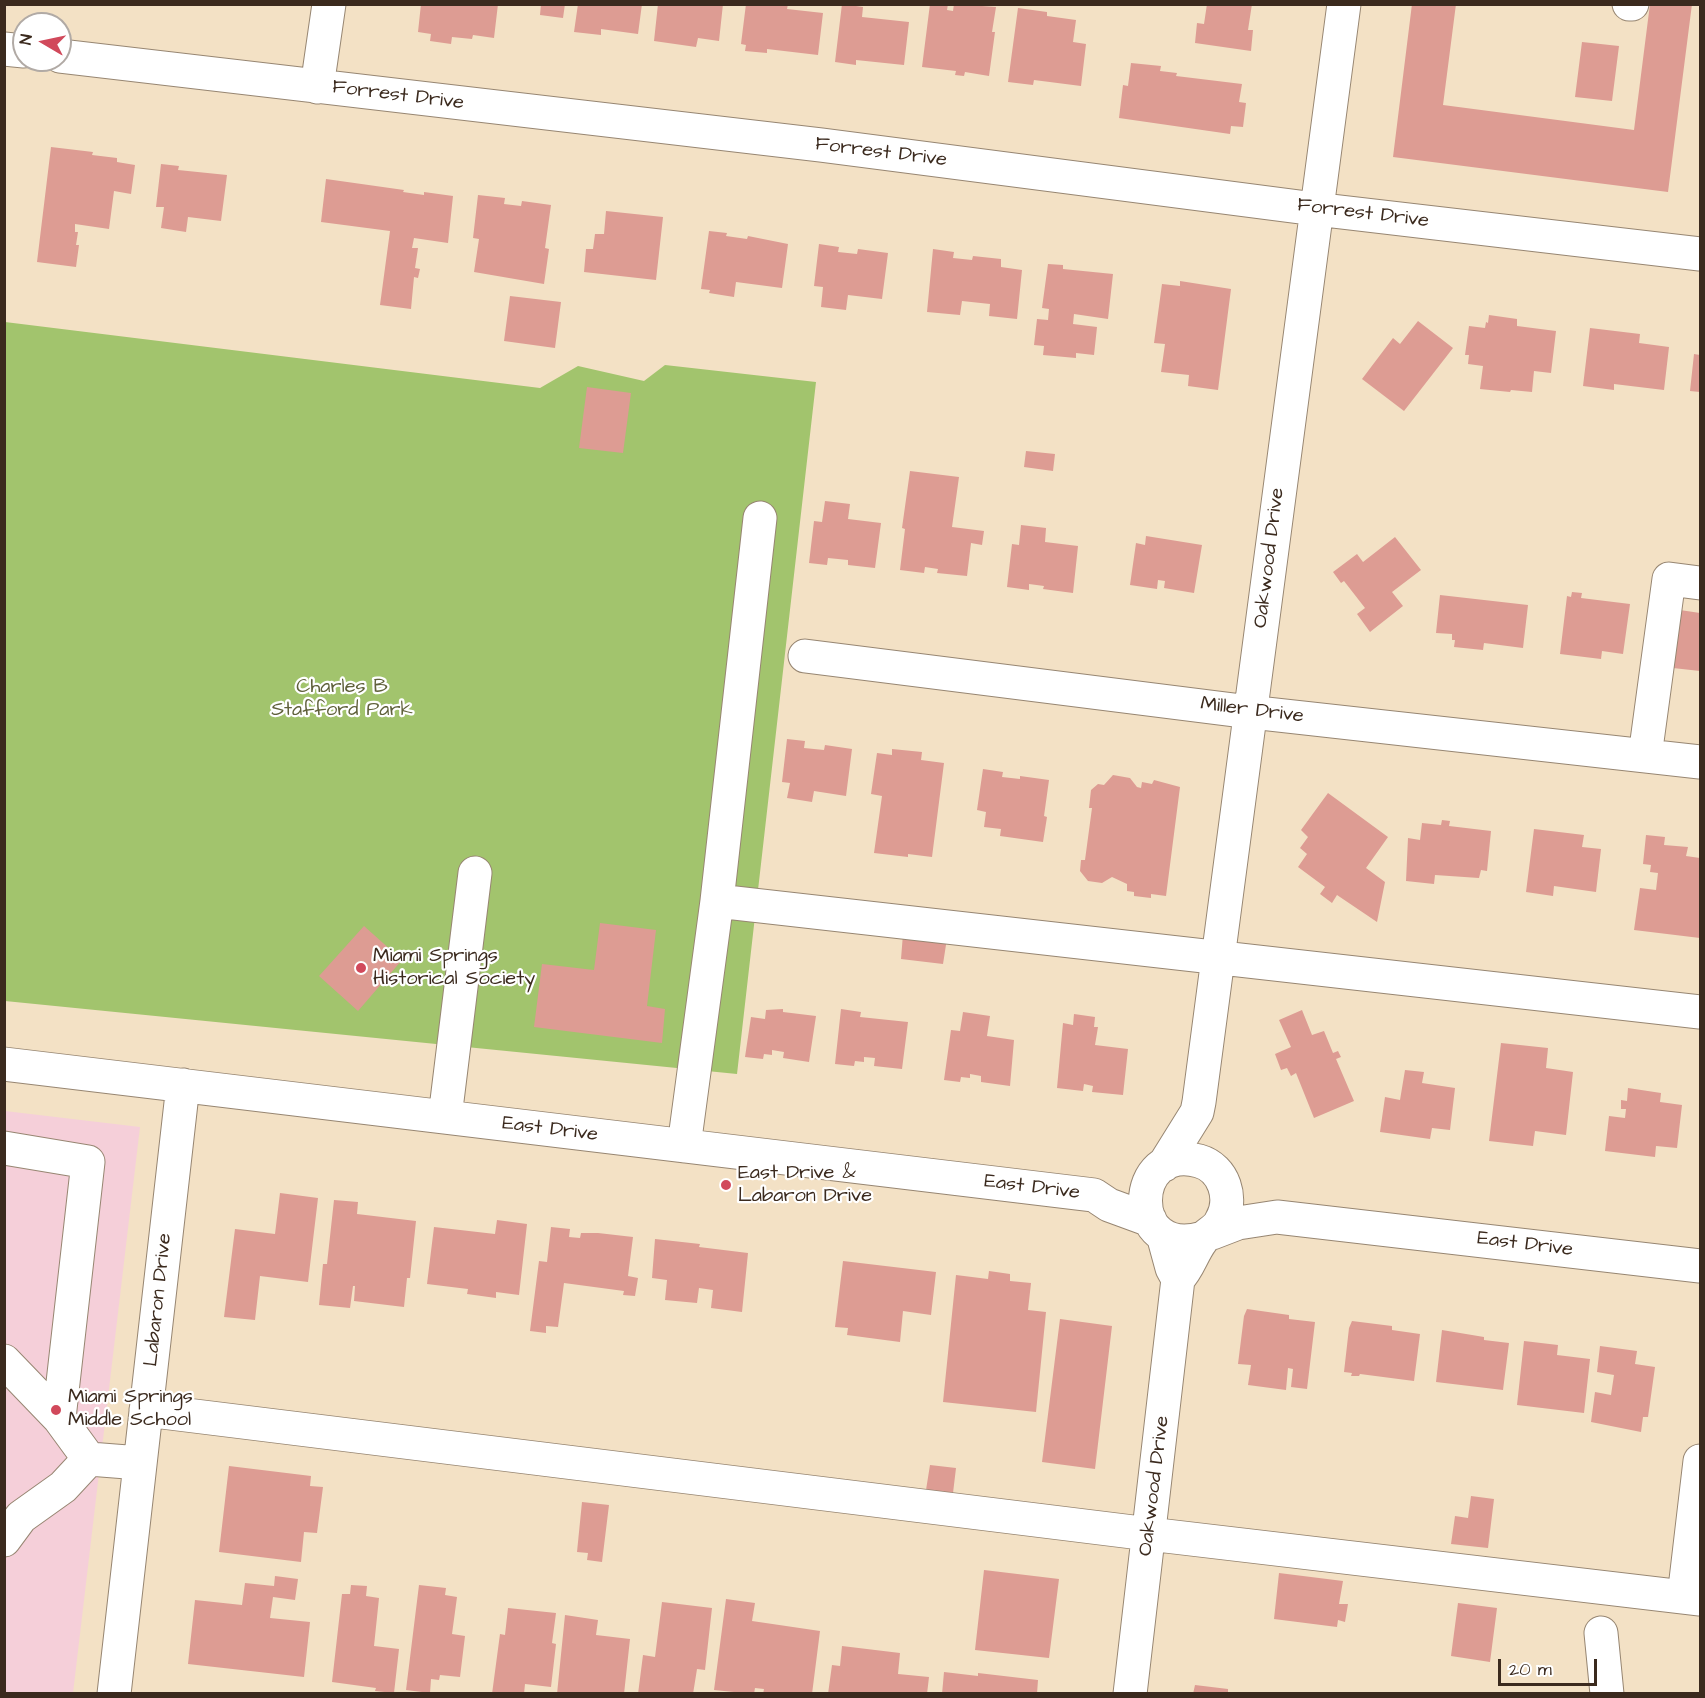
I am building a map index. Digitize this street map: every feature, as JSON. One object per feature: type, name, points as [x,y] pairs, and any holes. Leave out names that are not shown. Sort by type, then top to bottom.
[{"type":"street","points":[[317,87],[329,4]]},
{"type":"street","name":"Oakwood Drive","points":[[1159,1170],[1197,1113],[1315,209],[1344,4]]},
{"type":"street","name":"Forrest Drive","points":[[72,57],[821,145],[1315,209],[1700,247]]},
{"type":"street","points":[[684,1146],[717,901],[760,518]]},
{"type":"street","points":[[1646,756],[1669,579],[1701,583]]},
{"type":"street","name":"Miller Drive","points":[[805,656],[1250,711],[1701,762]]},
{"type":"street","points":[[445,1117],[475,873]]},
{"type":"street","points":[[717,901],[1701,1012]]},
{"type":"street","name":"East Drive","points":[[4,1064],[1095,1195],[1109,1205],[1156,1228]]},
{"type":"street","name":"Labaron Drive","points":[[114,1694],[183,1085]]},
{"type":"street","name":"Oakwood Drive","points":[[1197,1113],[1219,1177]]},
{"type":"street","points":[[4,1149],[88,1162],[59,1418]]},
{"type":"street","points":[[1189,1159],[1202,1162],[1219,1177],[1227,1197],[1226,1210],[1221,1223],[1208,1235],[1190,1242],[1176,1241],[1156,1228],[1145,1209],[1144,1196],[1148,1185],[1159,1170],[1176,1160],[1189,1159]]},
{"type":"street","name":"East Drive","points":[[1095,1195],[1159,1170]]},
{"type":"street","name":"East Drive","points":[[1219,1177],[1264,1205],[1277,1217]]},
{"type":"street","name":"East Drive","points":[[1208,1235],[1238,1223],[1277,1217],[1701,1266]]},
{"type":"street","name":"Oakwood Drive","points":[[1156,1228],[1178,1279]]},
{"type":"street","name":"Oakwood Drive","points":[[1130,1694],[1178,1279],[1208,1235]]},
{"type":"street","points":[[4,1361],[59,1418],[89,1459],[140,1463]]},
{"type":"street","points":[[146,1410],[1149,1534],[1692,1598],[1701,1461]]},
{"type":"street","points":[[4,1540],[21,1517],[63,1487],[89,1459]]},
{"type":"street","points":[[1601,1633],[1606,1694]]},
{"type":"shaded area","name":"Miami Springs Middle School","points":[[5,1111],[140,1127],[73,1693],[5,1694]]},
{"type":"green space","name":"Charles B Stafford Park","points":[[5,322],[540,388],[578,366],[644,381],[665,365],[816,382],[737,1074],[5,1001]]},
{"type":"building","points":[[421,4],[498,4],[494,38],[473,35],[472,39],[452,37],[451,44],[430,41],[431,34],[418,32]]},
{"type":"building","points":[[541,4],[565,4],[563,18],[540,15]]},
{"type":"building","points":[[578,4],[642,4],[638,34],[601,29],[601,35],[574,32]]},
{"type":"building","points":[[658,4],[723,4],[719,41],[698,38],[696,47],[654,41]]},
{"type":"building","points":[[746,4],[788,4],[787,9],[823,13],[818,55],[767,49],[767,53],[745,51],[746,45],[741,44]]},
{"type":"building","points":[[842,4],[863,7],[862,17],[909,22],[904,65],[856,60],[856,65],[835,62]]},
{"type":"building","points":[[930,4],[948,4],[947,10],[953,11],[954,4],[996,7],[989,76],[965,72],[964,76],[955,75],[956,71],[922,67]]},
{"type":"building","points":[[1207,4],[1252,4],[1248,30],[1253,30],[1251,51],[1195,43],[1197,23],[1204,24]]},
{"type":"building","points":[[1412,4],[1456,4],[1443,105],[1634,130],[1650,4],[1692,4],[1668,192],[1393,157]]},
{"type":"building","points":[[1018,8],[1047,12],[1047,16],[1076,20],[1073,42],[1086,44],[1081,86],[1034,80],[1033,85],[1008,82]]},
{"type":"building","points":[[1582,42],[1619,46],[1612,101],[1575,97]]},
{"type":"building","points":[[1131,63],[1161,66],[1160,71],[1177,73],[1176,76],[1242,84],[1239,102],[1246,103],[1243,127],[1231,126],[1230,134],[1119,118],[1123,85],[1128,86]]},
{"type":"building","points":[[51,147],[93,152],[92,155],[117,158],[117,162],[135,165],[131,194],[114,191],[109,229],[75,224],[75,232],[78,232],[76,245],[79,245],[76,267],[37,262]]},
{"type":"building","points":[[161,164],[179,166],[178,170],[227,175],[221,221],[188,217],[186,232],[161,228],[164,207],[156,207]]},
{"type":"building","points":[[326,179],[424,195],[424,192],[453,196],[448,243],[414,238],[412,248],[418,248],[415,268],[420,269],[418,278],[414,277],[411,309],[380,305],[390,231],[321,222]]},
{"type":"building","points":[[478,195],[505,198],[504,204],[521,206],[522,201],[551,205],[545,248],[549,249],[544,284],[474,272],[479,239],[473,238]]},
{"type":"building","points":[[606,211],[663,217],[656,280],[584,272],[586,249],[593,249],[595,234],[604,234]]},
{"type":"building","points":[[709,231],[727,233],[726,236],[747,239],[748,236],[788,244],[782,288],[736,282],[734,297],[709,293],[710,290],[701,289]]},
{"type":"building","points":[[819,244],[839,247],[838,252],[857,254],[858,249],[888,253],[882,299],[848,295],[846,310],[821,307],[823,287],[814,286]]},
{"type":"building","points":[[933,249],[954,252],[953,258],[972,260],[973,256],[1001,259],[1001,267],[1022,270],[1017,319],[989,316],[990,304],[962,301],[960,315],[927,312]]},
{"type":"building","points":[[1048,264],[1063,265],[1063,269],[1113,274],[1108,319],[1074,314],[1073,324],[1097,327],[1094,355],[1076,353],[1076,358],[1043,355],[1044,346],[1034,345],[1037,319],[1048,320],[1049,309],[1042,308]]},
{"type":"building","points":[[1180,281],[1231,289],[1218,390],[1188,386],[1189,375],[1161,372],[1165,344],[1154,343],[1162,284],[1180,286]]},
{"type":"building","points":[[510,296],[561,302],[555,348],[504,341]]},
{"type":"building","points":[[1489,315],[1517,319],[1517,326],[1556,331],[1551,373],[1534,371],[1532,392],[1480,389],[1483,366],[1468,364],[1469,355],[1465,355],[1469,326],[1485,328]]},
{"type":"building","points":[[1418,321],[1453,348],[1404,411],[1362,379],[1393,338],[1400,344]]},
{"type":"building","points":[[1590,328],[1640,334],[1639,343],[1669,347],[1664,390],[1614,384],[1614,390],[1583,386]]},
{"type":"building","points":[[1694,354],[1700,355],[1700,392],[1690,391]]},
{"type":"building","points":[[587,387],[631,393],[623,453],[579,448]]},
{"type":"building","points":[[1026,451],[1055,454],[1053,471],[1024,467]]},
{"type":"building","points":[[910,471],[959,477],[952,527],[984,531],[982,545],[971,543],[967,576],[937,573],[938,569],[925,567],[924,573],[900,570],[905,529],[902,528]]},
{"type":"building","points":[[825,501],[850,504],[848,519],[881,523],[875,568],[848,565],[848,560],[828,558],[827,565],[809,563],[814,521],[822,522]]},
{"type":"building","points":[[1021,525],[1046,528],[1045,542],[1078,546],[1073,593],[1043,589],[1044,586],[1029,584],[1029,590],[1007,587],[1012,544],[1019,545]]},
{"type":"building","points":[[1146,536],[1202,545],[1194,593],[1164,588],[1165,581],[1158,580],[1157,589],[1130,585],[1136,543],[1145,545]]},
{"type":"building","points":[[1395,537],[1421,570],[1392,592],[1403,606],[1370,632],[1357,614],[1365,608],[1344,581],[1341,583],[1333,572],[1357,554],[1363,562]]},
{"type":"building","points":[[1572,592],[1582,593],[1581,598],[1630,604],[1623,654],[1602,651],[1601,659],[1560,654],[1567,596],[1571,597]]},
{"type":"building","points":[[1440,595],[1528,605],[1523,648],[1484,643],[1483,650],[1454,647],[1455,640],[1452,640],[1452,634],[1436,633]]},
{"type":"building","points":[[1680,610],[1700,613],[1700,671],[1673,668]]},
{"type":"building","points":[[787,739],[805,741],[804,748],[824,750],[825,745],[852,749],[846,796],[814,791],[812,802],[787,798],[790,783],[782,782]]},
{"type":"building","points":[[892,749],[922,752],[921,760],[944,763],[932,857],[874,853],[882,796],[871,794],[877,753],[892,755]]},
{"type":"building","points":[[983,769],[1003,772],[1002,777],[1020,779],[1020,776],[1049,780],[1043,842],[1000,836],[1001,829],[984,827],[986,812],[977,810]]},
{"type":"building","points":[[1113,775],[1130,778],[1137,787],[1141,788],[1142,782],[1152,784],[1154,780],[1180,787],[1166,896],[1151,894],[1151,898],[1134,896],[1134,892],[1127,891],[1127,884],[1112,877],[1102,883],[1088,881],[1080,871],[1081,860],[1085,860],[1092,808],[1089,808],[1091,790],[1098,784],[1104,785]]},
{"type":"building","points":[[1328,793],[1388,837],[1366,868],[1385,882],[1377,922],[1337,895],[1332,903],[1320,894],[1325,887],[1298,867],[1307,854],[1300,848],[1308,837],[1301,830]]},
{"type":"building","points":[[1442,820],[1450,821],[1449,826],[1491,831],[1487,871],[1481,870],[1479,878],[1435,875],[1434,884],[1406,881],[1408,838],[1420,840],[1422,823],[1441,825]]},
{"type":"building","points":[[1534,829],[1584,835],[1582,847],[1601,849],[1596,892],[1554,886],[1553,896],[1526,892]]},
{"type":"building","points":[[1646,835],[1665,837],[1664,845],[1688,847],[1686,856],[1700,858],[1700,938],[1634,930],[1640,888],[1656,890],[1658,873],[1650,872],[1651,865],[1643,864]]},
{"type":"building","points":[[600,923],[656,930],[647,1006],[665,1009],[662,1043],[534,1027],[542,964],[594,970]]},
{"type":"building","name":"Miami Springs Historical Society","points":[[364,926],[402,960],[358,1011],[319,976]]},
{"type":"building","points":[[948,932],[943,964],[901,959],[903,934]]},
{"type":"building","points":[[783,1009],[783,1012],[816,1016],[809,1062],[783,1058],[784,1052],[772,1050],[772,1055],[764,1054],[763,1059],[745,1057],[751,1017],[765,1019],[766,1010]]},
{"type":"building","points":[[841,1009],[861,1012],[860,1017],[908,1022],[902,1069],[874,1066],[875,1058],[864,1057],[864,1062],[855,1061],[854,1066],[835,1064]]},
{"type":"building","points":[[1302,1010],[1312,1035],[1324,1031],[1333,1053],[1338,1051],[1341,1057],[1336,1059],[1354,1101],[1314,1118],[1296,1073],[1291,1076],[1287,1068],[1281,1070],[1275,1054],[1291,1047],[1279,1020]]},
{"type":"building","points":[[963,1012],[990,1016],[987,1036],[1014,1040],[1010,1086],[981,1082],[981,1076],[970,1074],[970,1078],[961,1077],[960,1082],[944,1080],[951,1030],[960,1031]]},
{"type":"building","points":[[1074,1014],[1095,1017],[1094,1027],[1098,1027],[1095,1045],[1128,1049],[1123,1095],[1092,1092],[1093,1086],[1084,1084],[1083,1091],[1057,1088],[1063,1023],[1073,1025]]},
{"type":"building","points":[[1501,1043],[1548,1048],[1546,1068],[1573,1072],[1566,1135],[1535,1131],[1533,1146],[1489,1141]]},
{"type":"building","points":[[1405,1070],[1424,1072],[1422,1083],[1455,1088],[1450,1130],[1432,1128],[1430,1139],[1380,1132],[1385,1097],[1400,1100]]},
{"type":"building","points":[[1628,1088],[1661,1093],[1660,1102],[1682,1105],[1677,1148],[1656,1146],[1655,1157],[1605,1151],[1609,1116],[1625,1118],[1626,1109],[1621,1109],[1621,1100],[1627,1101]]},
{"type":"building","points":[[280,1193],[318,1198],[308,1282],[260,1276],[255,1320],[224,1317],[235,1229],[275,1234]]},
{"type":"building","points":[[334,1200],[358,1202],[357,1214],[416,1221],[410,1278],[407,1278],[404,1307],[354,1301],[355,1286],[353,1286],[350,1308],[319,1305],[323,1264],[327,1264]]},
{"type":"building","points":[[497,1220],[527,1224],[519,1295],[496,1292],[496,1298],[467,1294],[468,1289],[427,1284],[434,1227],[495,1234]]},
{"type":"building","points":[[551,1227],[570,1229],[569,1237],[580,1238],[581,1233],[598,1233],[633,1237],[628,1276],[638,1278],[635,1296],[623,1295],[624,1291],[564,1283],[558,1327],[546,1326],[546,1333],[530,1331],[539,1261],[547,1262]]},
{"type":"building","points":[[655,1239],[748,1253],[742,1312],[711,1308],[713,1290],[699,1288],[697,1303],[665,1300],[667,1280],[652,1278]]},
{"type":"building","points":[[843,1261],[936,1272],[931,1315],[903,1311],[900,1342],[847,1335],[848,1328],[835,1327]]},
{"type":"building","points":[[989,1271],[1010,1274],[1010,1281],[1031,1283],[1028,1310],[1046,1312],[1036,1412],[943,1402],[956,1275],[988,1279]]},
{"type":"building","points":[[1247,1309],[1289,1315],[1289,1319],[1315,1322],[1307,1389],[1291,1387],[1293,1369],[1288,1368],[1286,1390],[1248,1385],[1251,1365],[1238,1364],[1244,1316]]},
{"type":"building","points":[[1060,1319],[1112,1326],[1095,1469],[1042,1462]]},
{"type":"building","points":[[1352,1321],[1392,1326],[1392,1330],[1420,1334],[1414,1381],[1360,1374],[1351,1376],[1352,1373],[1344,1372],[1349,1328]]},
{"type":"building","points":[[1442,1330],[1484,1337],[1484,1340],[1509,1343],[1503,1390],[1436,1382]]},
{"type":"building","points":[[1524,1341],[1558,1345],[1557,1355],[1590,1359],[1584,1413],[1517,1405]]},
{"type":"building","points":[[1600,1346],[1637,1351],[1635,1364],[1655,1367],[1648,1417],[1643,1417],[1641,1432],[1591,1422],[1595,1392],[1611,1395],[1614,1375],[1597,1372]]},
{"type":"building","points":[[930,1465],[956,1468],[953,1493],[926,1490]]},
{"type":"building","points":[[229,1466],[311,1476],[310,1486],[323,1487],[317,1533],[304,1532],[301,1562],[219,1552]]},
{"type":"building","points":[[1471,1496],[1494,1499],[1488,1548],[1451,1544],[1455,1516],[1468,1518]]},
{"type":"building","points":[[582,1502],[609,1505],[602,1562],[587,1560],[588,1553],[577,1552]]},
{"type":"building","points":[[984,1570],[1059,1579],[1049,1658],[975,1650]]},
{"type":"building","points":[[1279,1573],[1343,1581],[1339,1604],[1348,1604],[1345,1622],[1338,1620],[1337,1627],[1274,1619]]},
{"type":"building","points":[[275,1576],[298,1579],[295,1600],[273,1597],[270,1618],[310,1622],[304,1677],[188,1664],[195,1600],[242,1605],[245,1583],[274,1586]]},
{"type":"building","points":[[351,1585],[367,1586],[366,1596],[379,1598],[374,1646],[399,1649],[394,1693],[332,1682],[342,1594],[350,1594]]},
{"type":"building","points":[[419,1585],[446,1588],[445,1595],[457,1597],[452,1634],[465,1636],[460,1677],[440,1675],[439,1680],[431,1679],[430,1693],[406,1690]]},
{"type":"building","points":[[726,1599],[755,1603],[752,1621],[820,1631],[812,1694],[763,1694],[764,1689],[755,1688],[754,1694],[714,1690]]},
{"type":"building","points":[[662,1602],[712,1608],[705,1670],[697,1669],[693,1694],[638,1694],[643,1655],[655,1657]]},
{"type":"building","points":[[1458,1603],[1497,1608],[1490,1662],[1451,1656]]},
{"type":"building","points":[[508,1608],[556,1613],[552,1643],[556,1644],[551,1687],[525,1684],[524,1694],[492,1694],[500,1634],[505,1635]]},
{"type":"building","points":[[565,1615],[598,1620],[596,1635],[630,1639],[624,1694],[557,1694]]},
{"type":"building","points":[[842,1646],[900,1653],[898,1674],[929,1677],[927,1694],[828,1694],[832,1665],[840,1666]]},
{"type":"building","points":[[944,1672],[978,1676],[978,1673],[1038,1680],[1037,1694],[942,1694]]},
{"type":"building","points":[[1195,1685],[1228,1689],[1228,1694],[1193,1694]]},
{"type":"place","name":"Miami Springs Historical Society","points":[[361,968]]},
{"type":"place","name":"East Drive & Labaron Drive","points":[[726,1185]]},
{"type":"place","name":"Miami Springs Middle School","points":[[56,1410]]}]
